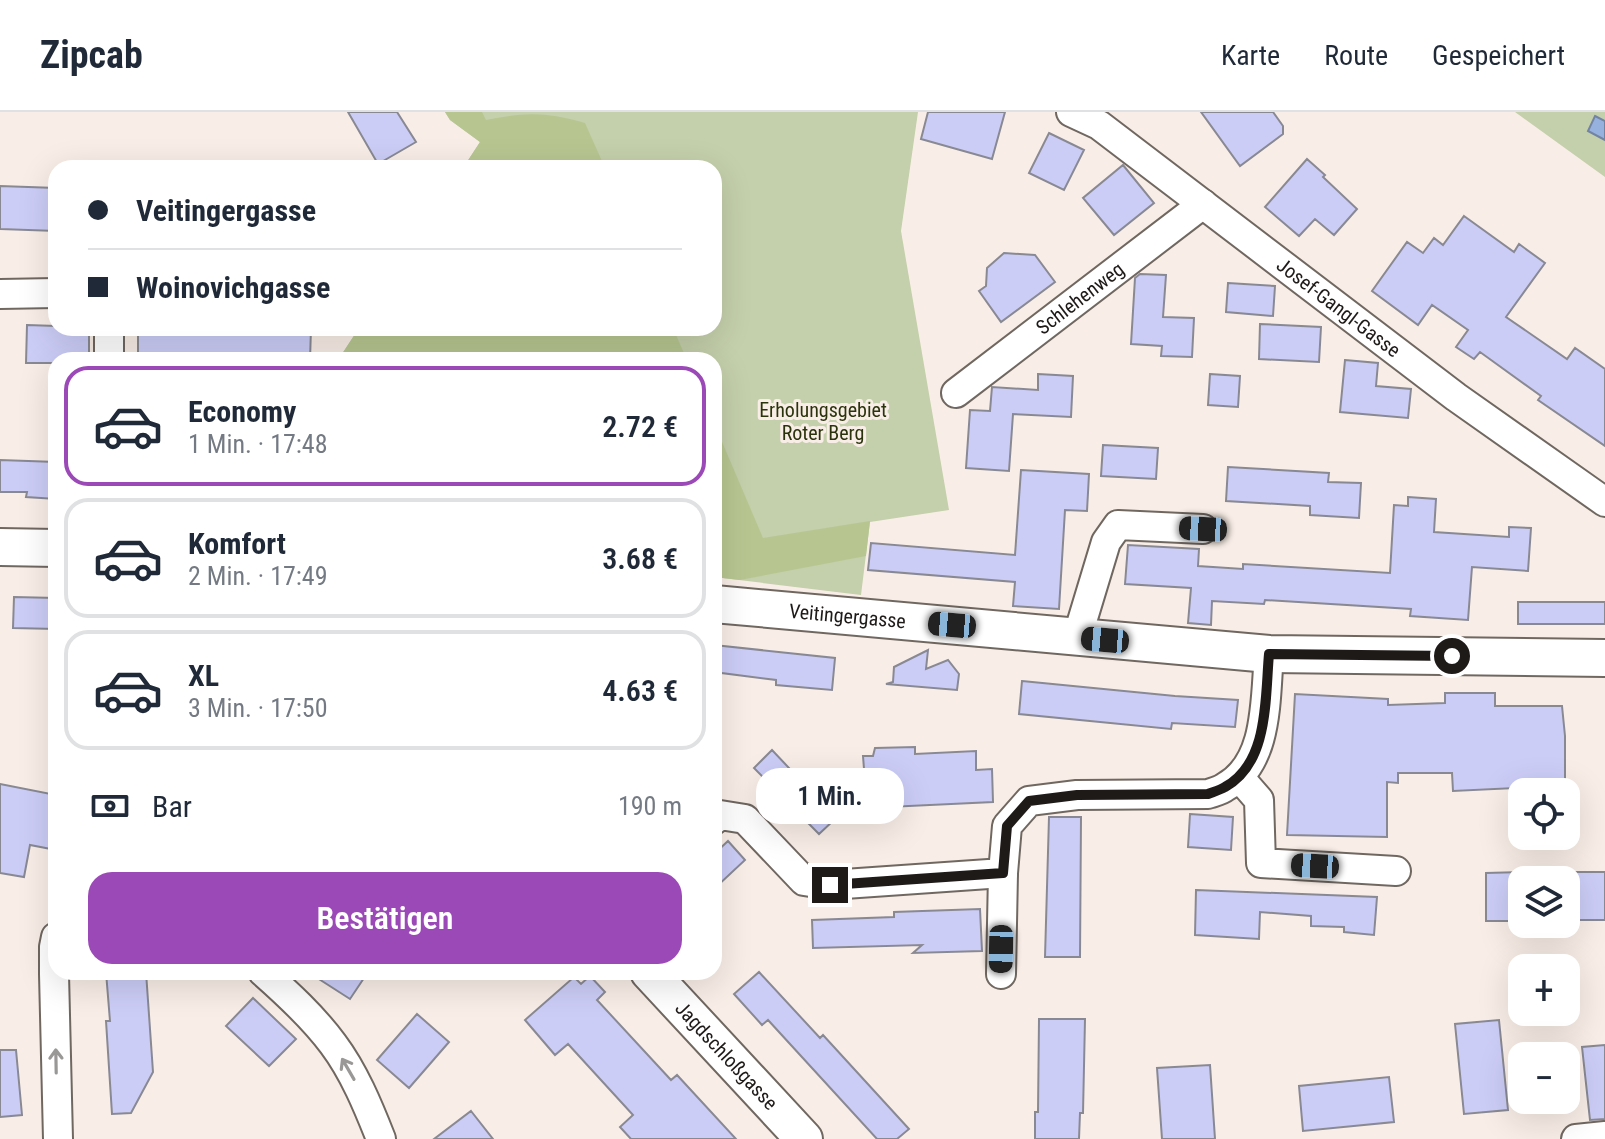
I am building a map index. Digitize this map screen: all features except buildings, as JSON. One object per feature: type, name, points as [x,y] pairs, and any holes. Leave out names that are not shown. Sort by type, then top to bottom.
[{"type":"street","name":"Josef-Gangl-Gasse","points":[[1071,112],[1099,125],[1456,397],[1605,502]]},
{"type":"street","name":"Schlehenweg","points":[[956,393],[1203,204]]},
{"type":"street","points":[[0,294],[48,293]]},
{"type":"street","points":[[1077,638],[1106,542],[1118,525],[1203,529]]},
{"type":"street","points":[[0,547],[48,548]]},
{"type":"street","name":"Veitingergasse","points":[[722,605],[1269,654],[1605,658]]},
{"type":"street","points":[[1001,974],[1007,826],[1029,801],[1077,795],[1208,794],[1225,788],[1239,777],[1253,758],[1261,737],[1269,654]]},
{"type":"street","points":[[1239,777],[1259,800],[1261,863],[1396,871]]},
{"type":"street","points":[[722,815],[745,819],[804,881],[830,885],[1003,873]]},
{"type":"street","points":[[54,980],[58,1139]]},
{"type":"street","points":[[272,980],[334,1044],[365,1099],[381,1139]]},
{"type":"street","name":"Jagdschloßgasse","points":[[656,980],[804,1139]]},
{"type":"street","points":[[1576,1139],[1605,1136]]},
{"type":"green space","name":"Erholungsgebiet Roter Berg","points":[[445,112],[918,112],[901,231],[949,510],[870,522],[861,595],[722,578],[722,352],[343,352],[354,336],[722,336],[722,160],[468,160],[480,142],[450,120]]},
{"type":"green space","points":[[445,112],[482,112],[486,120],[547,115],[585,123],[601,160],[468,160],[480,142],[450,120]]},
{"type":"green space","points":[[1515,112],[1605,112],[1605,177]]},
{"type":"green space","points":[[354,336],[676,336],[684,352],[343,352]]},
{"type":"green space","points":[[722,442],[763,538],[870,521],[866,556],[740,580],[722,578]]},
{"type":"water","points":[[1595,116],[1605,121],[1605,140],[1588,131]]},
{"type":"route","points":[[830,885],[1003,873],[1007,826],[1029,801],[1077,795],[1208,794],[1225,788],[1239,777],[1253,758],[1261,737],[1269,654],[1452,656]]}]
